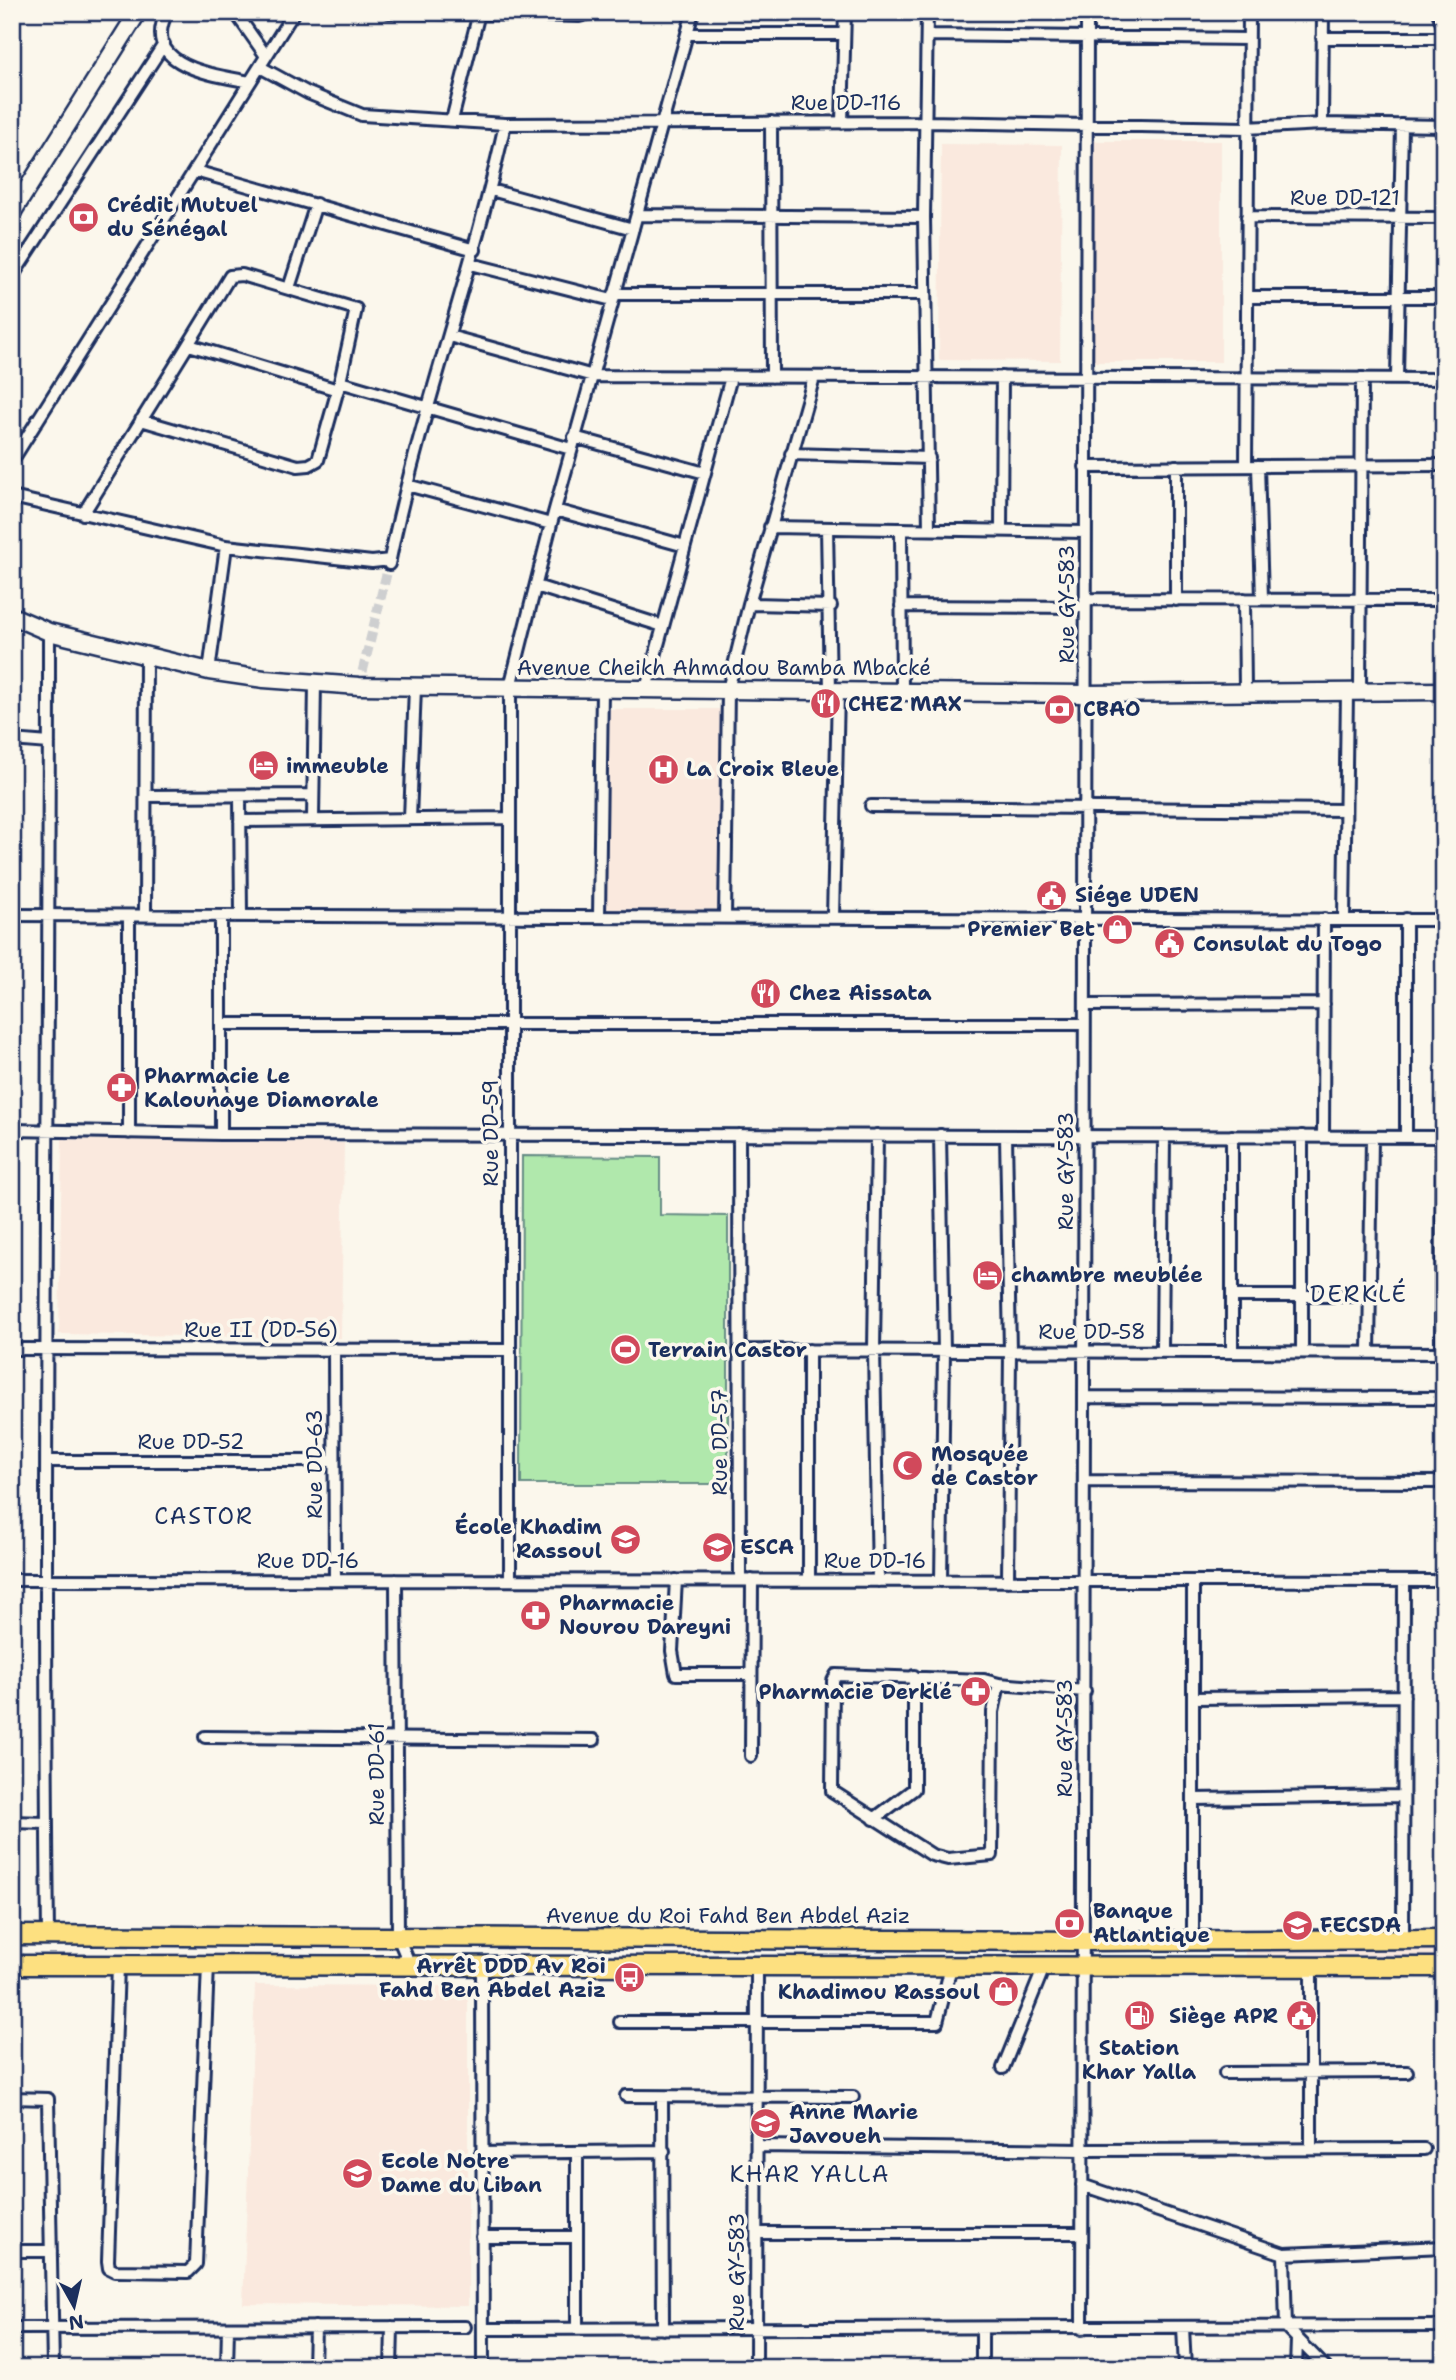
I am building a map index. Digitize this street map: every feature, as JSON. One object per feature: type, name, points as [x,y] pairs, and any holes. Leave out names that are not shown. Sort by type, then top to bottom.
[{"type":"main road","name":"Avenue du Roi Fahd Ben Abdel Aziz","points":[[12,1935],[1084,1941],[1444,1939]]},
{"type":"main road","points":[[12,1965],[1444,1967]]},
{"type":"street","points":[[167,12],[160,26],[164,44],[172,56],[189,68],[250,82]]},
{"type":"street","points":[[235,12],[266,56]]},
{"type":"street","points":[[12,461],[294,12]]},
{"type":"street","points":[[389,12],[579,16],[594,12]]},
{"type":"street","name":"Rue DD-59","points":[[510,1578],[510,687],[571,449],[665,123],[693,12]]},
{"type":"street","points":[[842,122],[845,12]]},
{"type":"street","points":[[927,12],[928,122],[924,217],[929,377],[929,529]]},
{"type":"street","name":"Rue GY-583","points":[[1082,2329],[1087,12]]},
{"type":"street","points":[[1249,12],[1246,378],[1262,598]]},
{"type":"street","points":[[1322,124],[1324,12]]},
{"type":"street","points":[[1438,12],[1444,30]]},
{"type":"street","points":[[452,120],[479,13]]},
{"type":"street","points":[[12,213],[134,14]]},
{"type":"street","points":[[687,34],[844,34]]},
{"type":"street","points":[[927,35],[1248,39]]},
{"type":"street","points":[[1322,38],[1444,38]]},
{"type":"street","points":[[12,277],[164,44]]},
{"type":"street","name":"Rue DD-116","points":[[260,67],[308,93],[362,115],[505,124],[928,122],[1246,128],[1322,124],[1444,125]]},
{"type":"street","points":[[771,122],[772,377]]},
{"type":"street","points":[[12,497],[226,546],[389,562],[428,408],[491,190],[505,124]]},
{"type":"street","points":[[1397,378],[1402,124]]},
{"type":"street","points":[[195,171],[475,250]]},
{"type":"street","points":[[491,190],[633,229]]},
{"type":"street","points":[[289,288],[316,204]]},
{"type":"street","points":[[637,215],[924,217]]},
{"type":"street","name":"Rue DD-121","points":[[1247,217],[1444,218]]},
{"type":"street","points":[[471,264],[613,297],[925,294]]},
{"type":"street","points":[[83,514],[141,420],[189,345],[230,276],[234,273],[356,309],[339,386],[318,460],[309,466],[298,466],[141,420]]},
{"type":"street","points":[[1247,297],[1444,297]]},
{"type":"street","points":[[449,336],[593,376],[1444,379]]},
{"type":"street","points":[[189,345],[571,449]]},
{"type":"street","points":[[646,689],[731,377]]},
{"type":"street","points":[[725,917],[729,690],[749,604],[814,377]]},
{"type":"street","points":[[1001,530],[1002,377]]},
{"type":"street","points":[[1344,919],[1345,810],[1361,599],[1362,378]]},
{"type":"street","points":[[575,437],[705,473]]},
{"type":"street","points":[[791,454],[929,458]]},
{"type":"street","points":[[1085,467],[1444,465]]},
{"type":"street","points":[[1176,466],[1176,600]]},
{"type":"street","points":[[407,485],[551,524]]},
{"type":"street","points":[[555,510],[685,546]]},
{"type":"street","points":[[770,527],[1085,532]]},
{"type":"street","points":[[827,528],[834,691],[833,918]]},
{"type":"street","points":[[901,529],[902,691]]},
{"type":"street","points":[[209,671],[226,546]]},
{"type":"street","points":[[536,586],[663,626]]},
{"type":"street","points":[[901,606],[1262,598],[1444,600]]},
{"type":"street","points":[[1244,599],[1245,690]]},
{"type":"street","points":[[749,604],[831,606]]},
{"type":"street","name":"Avenue Cheikh Ahmadou Bamba Mbacké","points":[[12,616],[49,632],[209,671],[315,683],[415,687],[1086,694],[1245,690],[1444,691]]},
{"type":"street","points":[[48,1935],[44,1580],[48,1461],[45,1130],[49,632]]},
{"type":"street","points":[[145,916],[146,654]]},
{"type":"street","points":[[313,819],[315,683]]},
{"type":"street","points":[[410,819],[415,687]]},
{"type":"street","points":[[599,917],[602,689]]},
{"type":"street","points":[[12,740],[49,743]]},
{"type":"street","points":[[146,796],[313,795]]},
{"type":"street","points":[[240,796],[241,916]]},
{"type":"street","points":[[871,806],[1345,810]]},
{"type":"street","points":[[240,821],[510,818]]},
{"type":"street","points":[[12,915],[1444,920]]},
{"type":"street","points":[[129,1133],[130,916]]},
{"type":"street","points":[[220,916],[221,1135]]},
{"type":"street","points":[[1323,1136],[1324,919]]},
{"type":"street","points":[[1406,919],[1406,1136]]},
{"type":"street","points":[[1085,1005],[1324,1004]]},
{"type":"street","points":[[222,1024],[1084,1024]]},
{"type":"street","points":[[12,1130],[221,1135],[1443,1136],[1442,1353]]},
{"type":"street","name":"Rue DD-57","points":[[739,1135],[740,1580]]},
{"type":"street","points":[[877,1135],[874,1350],[878,1581]]},
{"type":"street","points":[[940,1135],[944,1351],[942,1581]]},
{"type":"street","points":[[1006,1136],[1010,1351],[1008,1581]]},
{"type":"street","points":[[1162,1352],[1164,1136]]},
{"type":"street","points":[[1232,1136],[1232,1352]]},
{"type":"street","points":[[1302,1136],[1302,1352]]},
{"type":"street","points":[[1369,1353],[1372,1136]]},
{"type":"street","points":[[1232,1296],[1369,1296]]},
{"type":"street","name":"Rue II (DD-56)","points":[[12,1349],[510,1350]]},
{"type":"street","name":"Rue DD-63","points":[[334,1349],[335,1580]]},
{"type":"street","name":"Rue DD-58","points":[[739,1350],[1442,1353]]},
{"type":"street","points":[[809,1350],[810,1580]]},
{"type":"street","points":[[1086,1397],[1444,1398]]},
{"type":"street","name":"Rue DD-52","points":[[48,1461],[334,1461]]},
{"type":"street","points":[[1085,1481],[1444,1482]]},
{"type":"street","name":"Rue DD-16","points":[[12,1580],[510,1578],[1444,1581]]},
{"type":"street","name":"Rue DD-61","points":[[396,1580],[398,1937],[410,1965]]},
{"type":"street","points":[[676,1580],[672,1651],[676,1674],[751,1674]]},
{"type":"street","points":[[751,1756],[752,1580]]},
{"type":"street","points":[[1193,1581],[1193,1940]]},
{"type":"street","points":[[1403,1939],[1404,1581]]},
{"type":"street","points":[[999,1685],[993,1712],[992,1854],[940,1858],[832,1791],[833,1681],[836,1675],[842,1673],[984,1680],[999,1685],[1084,1691]]},
{"type":"street","points":[[874,1819],[914,1789],[914,1676]]},
{"type":"street","points":[[1193,1698],[1404,1696]]},
{"type":"street","points":[[205,1737],[594,1740]]},
{"type":"street","points":[[1193,1799],[1404,1796]]},
{"type":"street","points":[[12,1822],[47,1823]]},
{"type":"street","points":[[118,1965],[108,2261],[110,2268],[115,2271],[188,2272],[196,2264],[208,1965]]},
{"type":"street","points":[[482,1966],[483,2368]]},
{"type":"street","points":[[1311,1966],[1311,2147]]},
{"type":"street","name":"Rue GY-583","points":[[756,2368],[759,2022],[757,1967]]},
{"type":"street","points":[[620,2022],[937,2022],[951,1967]]},
{"type":"street","points":[[1003,2068],[1044,1967]]},
{"type":"street","points":[[1225,2073],[1407,2072]]},
{"type":"street","points":[[625,2096],[758,2099],[853,2097]]},
{"type":"street","points":[[12,2098],[48,2099],[53,2368]]},
{"type":"street","points":[[662,2098],[663,2329]]},
{"type":"street","points":[[758,2146],[1082,2150],[1311,2147],[1424,2149]]},
{"type":"street","points":[[481,2153],[664,2151]]},
{"type":"street","points":[[577,2152],[577,2329]]},
{"type":"street","points":[[1082,2186],[1284,2253],[1444,2246]]},
{"type":"street","points":[[757,2233],[1082,2233]]},
{"type":"street","points":[[482,2237],[577,2237]]},
{"type":"street","points":[[12,2251],[51,2251]]},
{"type":"street","points":[[1284,2253],[1286,2327],[1326,2368]]},
{"type":"street","points":[[314,2368],[315,2327]]},
{"type":"street","points":[[391,2368],[392,2327]]},
{"type":"street","points":[[12,2328],[465,2327]]},
{"type":"street","points":[[1183,2327],[1185,2368]]},
{"type":"street","points":[[483,2329],[1442,2327]]},
{"type":"street","points":[[227,2368],[228,2328]]},
{"type":"street","points":[[982,2329],[982,2368]]},
{"type":"street","points":[[1296,2368],[1297,2340]]},
{"type":"shaded area","points":[[1094,141],[1221,141],[1221,362],[1094,362]]},
{"type":"shaded area","points":[[941,144],[1062,145],[1060,361],[939,360]]},
{"type":"shaded area","name":"La Croix Bleue","points":[[607,709],[720,709],[720,911],[606,910]]},
{"type":"shaded area","points":[[62,1139],[344,1143],[341,1338],[59,1334]]},
{"type":"shaded area","points":[[1245,1947],[1444,1947],[1444,1958],[1245,1958]]},
{"type":"shaded area","name":"Ecole Notre Dame du Liban","points":[[255,1985],[468,1986],[468,2306],[243,2304]]},
{"type":"green space","name":"Terrain Castor","points":[[522,1156],[660,1157],[660,1215],[728,1216],[728,1484],[521,1484]]},
{"type":"tunnel","points":[[359,686],[389,564]]},
{"type":"place","name":"Crédit Mutuel du Sénégal","points":[[84,217]]},
{"type":"place","name":"CHEZ MAX","points":[[825,704]]},
{"type":"place","name":"CBAO","points":[[1060,709]]},
{"type":"place","name":"immeuble","points":[[263,766]]},
{"type":"place","name":"La Croix Bleue","points":[[663,769]]},
{"type":"place","name":"Siége UDEN","points":[[1052,895]]},
{"type":"place","name":"Premier Bet","points":[[1118,929]]},
{"type":"place","name":"Consulat du Togo","points":[[1170,944]]},
{"type":"place","name":"Chez Aissata","points":[[766,993]]},
{"type":"place","name":"Pharmacie Le Kalounaye Diamorale","points":[[121,1088]]},
{"type":"place","name":"chambre meublée","points":[[988,1275]]},
{"type":"place","name":"Terrain Castor","points":[[625,1350]]},
{"type":"place","name":"Mosquée de Castor","points":[[908,1466]]},
{"type":"place","name":"École Khadim Rassoul","points":[[625,1539]]},
{"type":"place","name":"ESCA","points":[[717,1547]]},
{"type":"place","name":"Pharmacie Nourou Dareyni","points":[[536,1615]]},
{"type":"place","name":"Pharmacie Derklé","points":[[975,1692]]},
{"type":"place","name":"Banque Atlantique","points":[[1070,1923]]},
{"type":"place","name":"FECSDA","points":[[1297,1925]]},
{"type":"place","name":"Arrêt DDD Av Roi Fahd Ben Abdel Aziz","points":[[629,1978]]},
{"type":"place","name":"Khadimou Rassoul","points":[[1003,1992]]},
{"type":"place","name":"Station Khar Yalla","points":[[1139,2016]]},
{"type":"place","name":"Siège APR","points":[[1301,2016]]},
{"type":"place","name":"Anne Marie Javoueh","points":[[766,2124]]},
{"type":"place","name":"Ecole Notre Dame du Liban","points":[[358,2173]]},
{"type":"district","name":"DERKLÉ","points":[[1359,1294]]},
{"type":"district","name":"CASTOR","points":[[204,1516]]},
{"type":"district","name":"KHAR YALLA","points":[[810,2174]]}]
